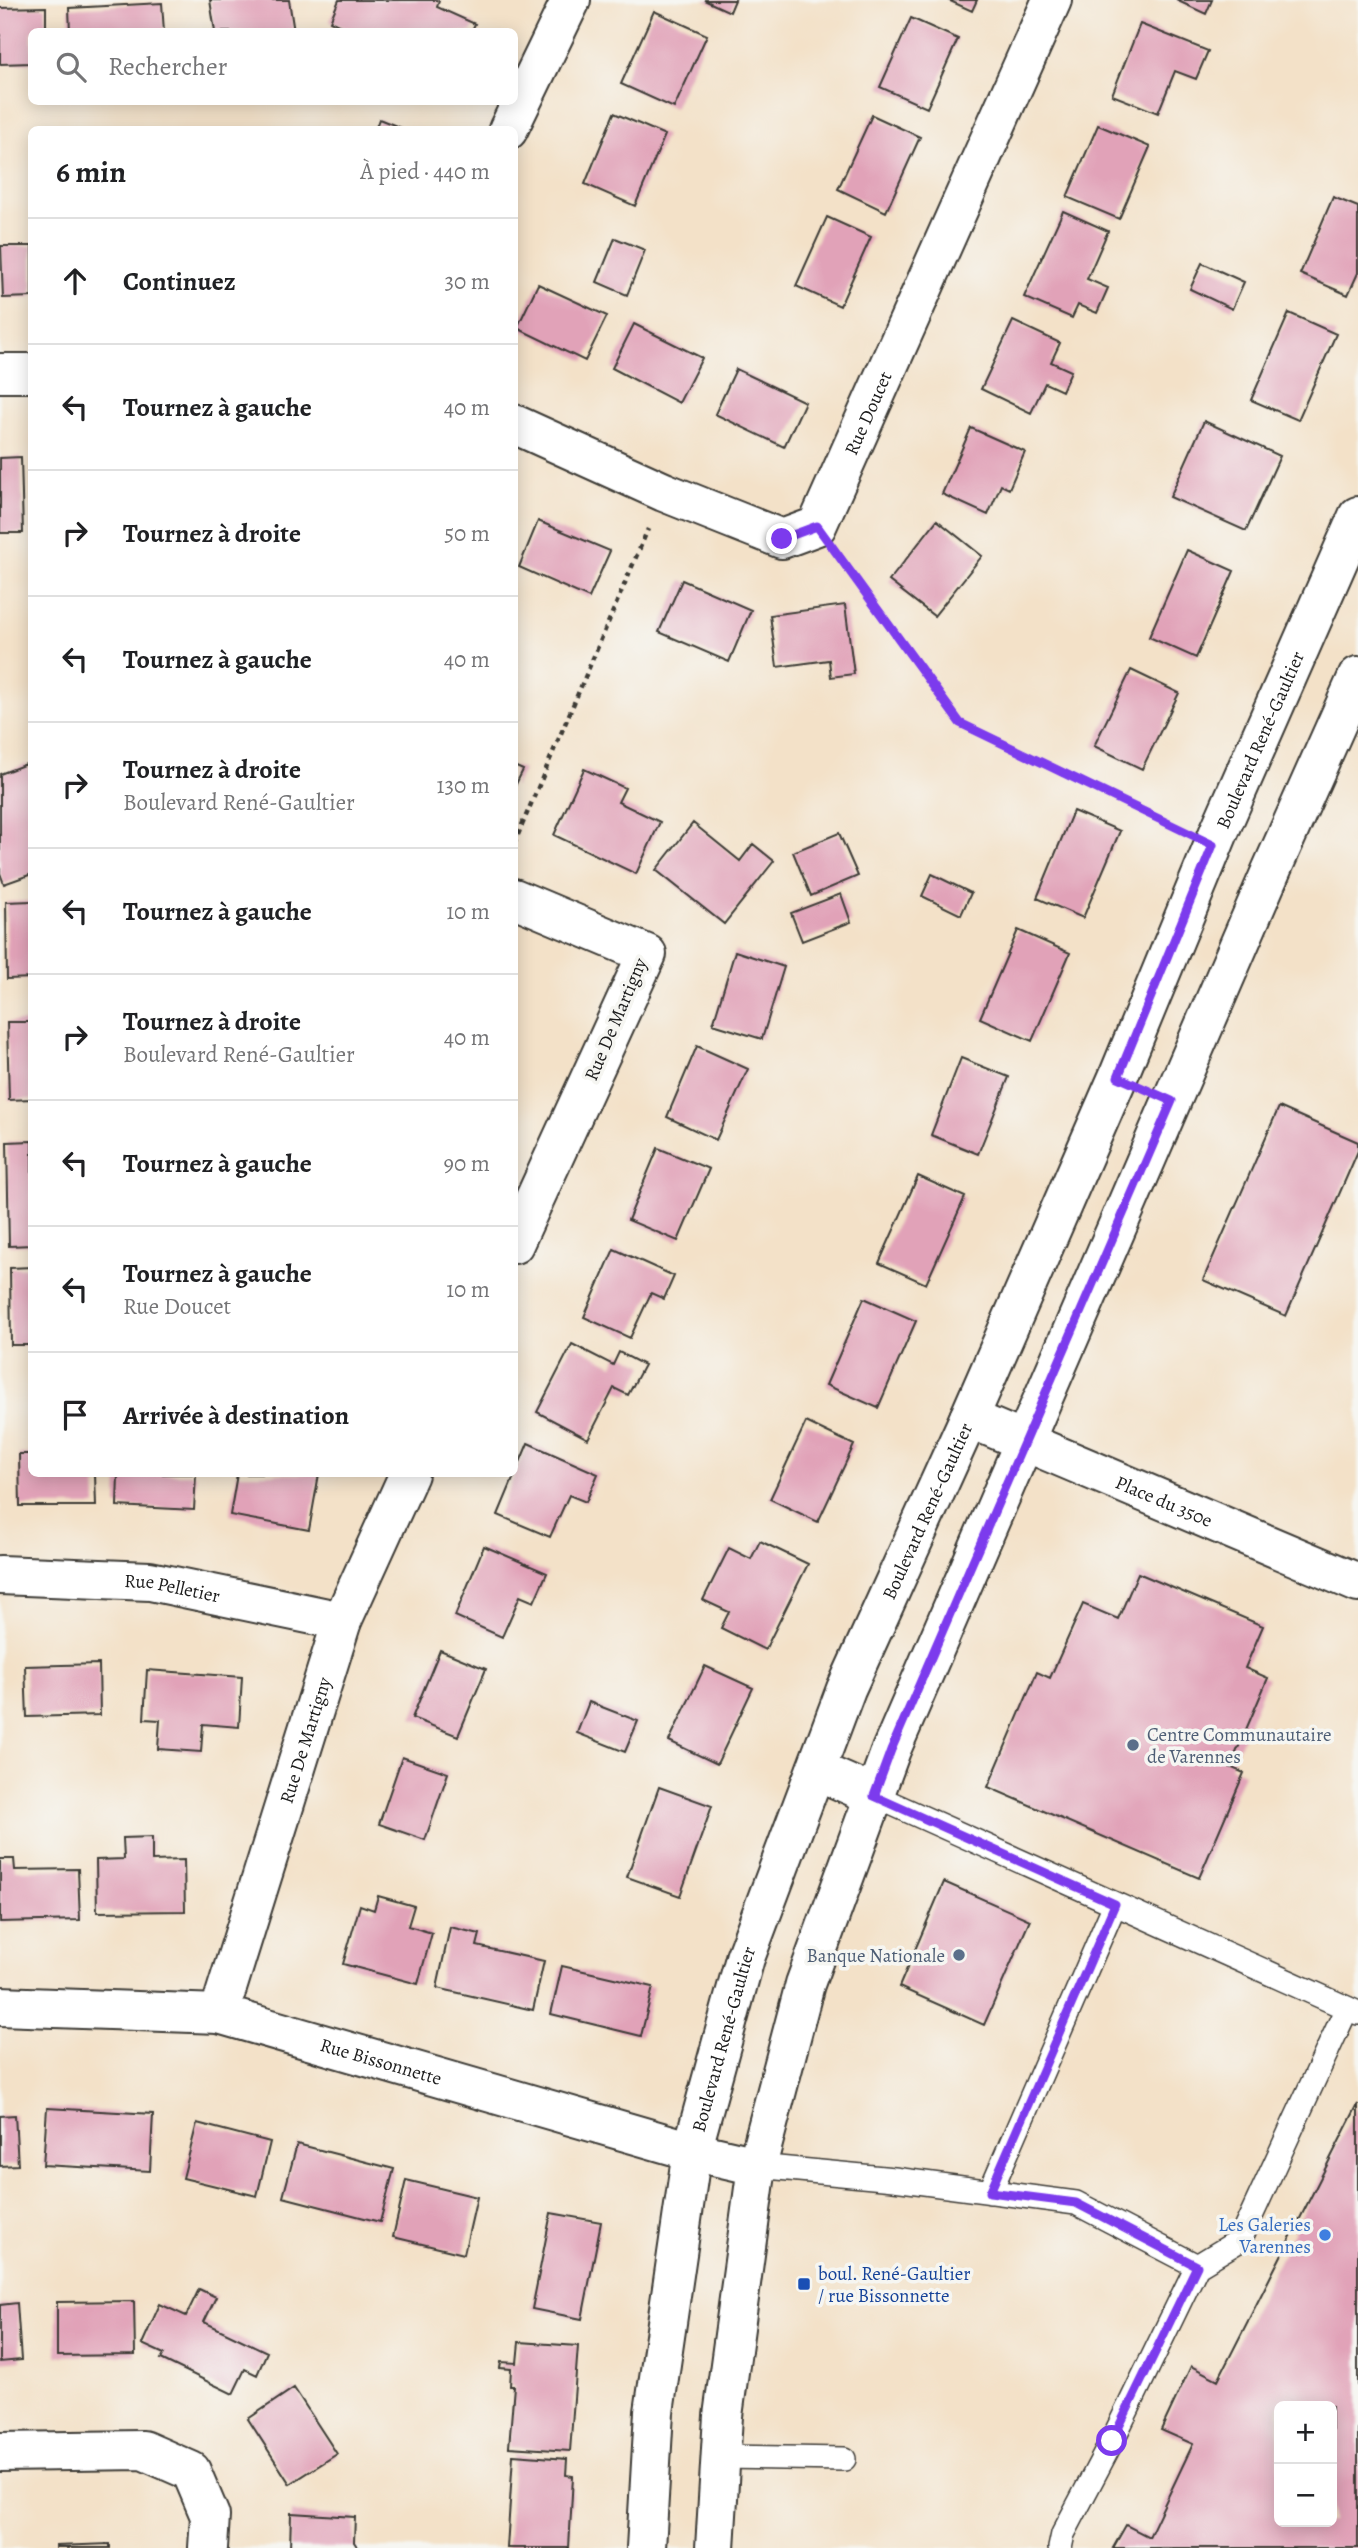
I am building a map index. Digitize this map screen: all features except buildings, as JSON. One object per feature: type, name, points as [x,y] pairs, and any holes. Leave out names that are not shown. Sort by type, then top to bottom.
[{"type":"street","points":[[510,126],[571,0]]},
{"type":"street","name":"Rue Doucet","points":[[817,526],[1052,0]]},
{"type":"street","points":[[0,373],[28,373]]},
{"type":"street","points":[[518,426],[664,492],[782,539],[817,526]]},
{"type":"street","name":"Boulevard René-Gaultier","points":[[646,2548],[654,2412],[692,2151],[745,1958],[846,1689],[969,1418],[1118,1077],[1213,845],[1358,516]]},
{"type":"street","points":[[715,2548],[723,2416],[757,2166],[805,1984],[891,1750],[1358,676]]},
{"type":"street","name":"Rue De Martigny","points":[[518,900],[647,954],[519,1222]]},
{"type":"street","points":[[1118,1077],[1172,1101]]},
{"type":"street","name":"Place du 350e","points":[[969,1418],[1358,1583]]},
{"type":"street","name":"Rue De Martigny","points":[[219,2014],[342,1621],[408,1477]]},
{"type":"street","name":"Rue Pelletier","points":[[0,1575],[150,1581],[342,1621]]},
{"type":"street","points":[[816,1770],[874,1796]]},
{"type":"street","name":"Rue Bissonnette","points":[[0,2006],[219,2014],[692,2151],[757,2166]]},
{"type":"street","points":[[0,2452],[143,2450],[191,2471],[210,2516],[208,2548]]},
{"type":"lane","points":[[874,1796],[1352,2011],[1240,2240],[1197,2266],[1112,2441],[1063,2534],[1060,2548]]},
{"type":"lane","points":[[990,2192],[1115,1904]]},
{"type":"lane","points":[[757,2166],[894,2179],[1076,2203],[1197,2266]]},
{"type":"lane","points":[[721,2457],[844,2459]]},
{"type":"path","points":[[518,835],[664,492]]},
{"type":"path","points":[[817,526],[960,723],[1213,845]]},
{"type":"place","name":"Centre Communautaire de Varennes","points":[[1133,1745]]},
{"type":"place","name":"Banque Nationale","points":[[959,1955]]},
{"type":"place","name":"Les Galeries Varennes","points":[[1325,2235]]},
{"type":"place","name":"boul. René-Gaultier / rue Bissonnette","points":[[804,2284]]},
{"type":"route","points":[[782,539],[817,526],[960,723],[1213,845],[1118,1077],[1172,1101],[891,1750],[874,1796],[1115,1904],[990,2192],[1076,2203],[1197,2266],[1112,2441]]}]
